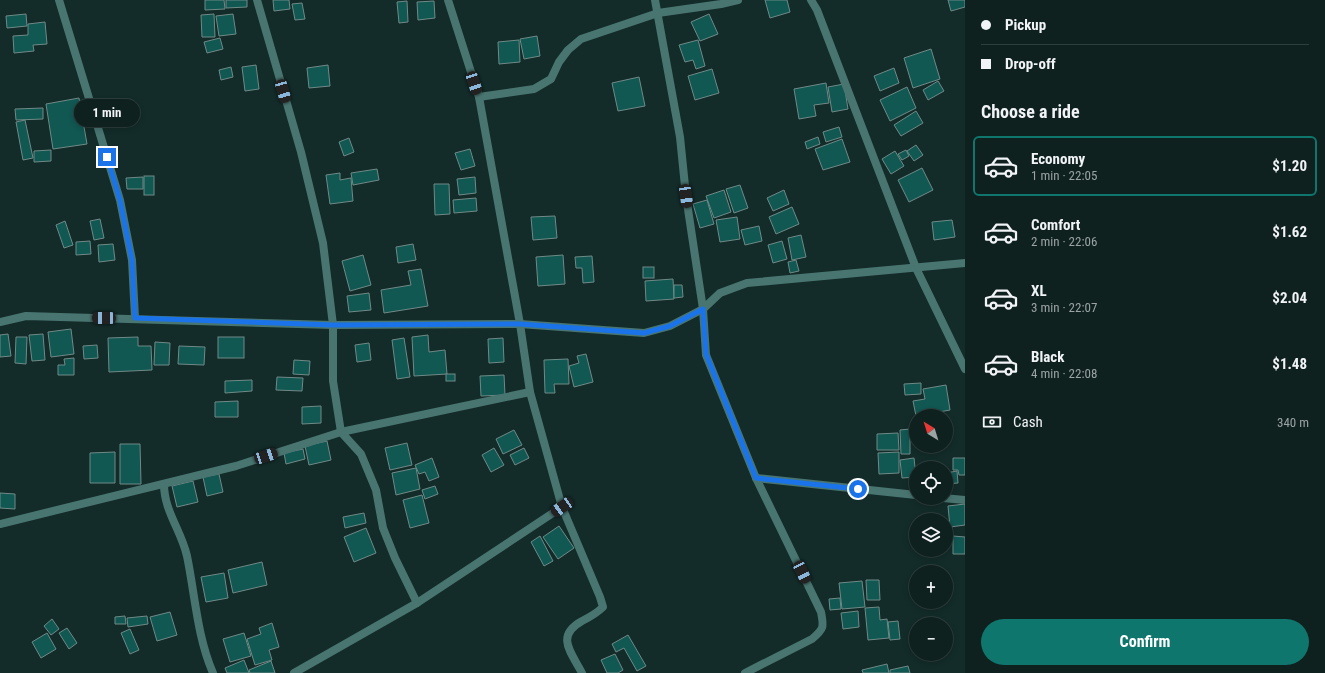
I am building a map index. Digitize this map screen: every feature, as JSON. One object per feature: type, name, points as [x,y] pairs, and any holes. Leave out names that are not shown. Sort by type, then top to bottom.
[{"type":"street","points":[[59,0],[120,200],[132,260],[135,318]]},
{"type":"street","points":[[257,0],[301,152],[323,243],[333,325],[334,380],[341,432],[361,454],[376,490],[383,528],[395,558],[417,603]]},
{"type":"street","points":[[448,0],[479,97],[520,324],[530,392],[562,507],[600,597],[602,607],[598,612],[574,626],[567,634],[567,644],[582,673]]},
{"type":"street","points":[[655,0],[680,137],[686,196],[703,309],[706,354],[756,478],[821,612],[823,624],[821,631],[812,639],[745,673]]},
{"type":"street","points":[[479,97],[534,89],[551,79],[559,62],[568,50],[581,40],[658,13],[738,0]]},
{"type":"street","points":[[812,0],[818,10],[916,268],[965,369]]},
{"type":"street","points":[[0,322],[26,316],[333,325],[520,324],[644,333],[670,326],[703,309],[720,293],[747,283],[965,263]]},
{"type":"street","points":[[0,524],[236,466],[341,432],[530,392]]},
{"type":"street","points":[[756,478],[909,494]]},
{"type":"street","points":[[164,484],[164,495],[168,510],[178,529],[186,555],[198,623],[207,660],[213,673]]},
{"type":"street","points":[[953,499],[965,500]]},
{"type":"street","points":[[294,673],[417,603],[562,507]]},
{"type":"building","points":[[205,0],[224,0],[225,9],[205,10]]},
{"type":"building","points":[[226,0],[247,0],[247,7],[226,8]]},
{"type":"building","points":[[273,0],[289,0],[290,9],[274,11]]},
{"type":"building","points":[[765,0],[787,0],[790,12],[770,18]]},
{"type":"building","points":[[948,0],[965,0],[965,7],[951,11]]},
{"type":"building","points":[[407,1],[408,22],[399,23],[397,2]]},
{"type":"building","points":[[434,1],[435,18],[418,20],[417,2]]},
{"type":"building","points":[[302,3],[305,19],[295,20],[292,4]]},
{"type":"building","points":[[26,14],[27,26],[7,28],[6,16]]},
{"type":"building","points":[[214,14],[215,37],[202,37],[201,15]]},
{"type":"building","points":[[233,14],[236,34],[219,36],[216,16]]},
{"type":"building","points":[[709,14],[718,34],[700,41],[691,22]]},
{"type":"building","points":[[45,22],[47,44],[33,45],[34,51],[14,53],[13,36],[28,35],[28,24]]},
{"type":"building","points":[[537,36],[540,56],[524,59],[520,39]]},
{"type":"building","points":[[220,38],[223,49],[207,53],[204,42]]},
{"type":"building","points":[[519,40],[520,62],[499,64],[498,42]]},
{"type":"building","points":[[698,40],[705,66],[696,69],[693,60],[685,62],[679,45]]},
{"type":"building","points":[[931,49],[940,79],[913,88],[904,58]]},
{"type":"building","points":[[256,65],[259,89],[245,91],[242,67]]},
{"type":"building","points":[[328,65],[330,86],[309,88],[307,68]]},
{"type":"building","points":[[231,67],[233,77],[221,80],[219,70]]},
{"type":"building","points":[[894,68],[899,83],[880,91],[874,76]]},
{"type":"building","points":[[712,69],[719,93],[695,100],[688,76]]},
{"type":"building","points":[[639,77],[645,106],[618,111],[612,83]]},
{"type":"building","points":[[938,81],[944,91],[928,100],[923,90]]},
{"type":"building","points":[[826,83],[829,103],[814,105],[816,116],[799,119],[794,89]]},
{"type":"building","points":[[844,84],[848,109],[832,112],[828,87]]},
{"type":"building","points":[[907,87],[916,108],[890,121],[880,100]]},
{"type":"building","points":[[79,98],[87,144],[53,149],[46,104]]},
{"type":"building","points":[[43,108],[43,119],[16,120],[15,109]]},
{"type":"building","points":[[916,111],[923,123],[901,136],[894,125]]},
{"type":"building","points":[[25,120],[33,158],[23,160],[16,122]]},
{"type":"building","points":[[839,127],[842,137],[826,142],[823,132]]},
{"type":"building","points":[[818,137],[820,144],[807,149],[805,142]]},
{"type":"building","points":[[349,138],[354,152],[344,156],[339,142]]},
{"type":"building","points":[[842,139],[850,162],[823,170],[815,149]]},
{"type":"building","points":[[916,145],[923,155],[914,161],[907,151]]},
{"type":"building","points":[[470,149],[475,166],[461,170],[455,153]]},
{"type":"building","points":[[51,150],[51,161],[34,162],[34,151]]},
{"type":"building","points":[[906,150],[909,156],[902,160],[898,154]]},
{"type":"building","points":[[895,151],[904,166],[891,174],[882,159]]},
{"type":"building","points":[[922,168],[933,190],[909,202],[898,180]]},
{"type":"building","points":[[377,169],[379,180],[353,185],[351,173]]},
{"type":"building","points":[[340,173],[340,180],[351,178],[353,201],[330,204],[326,175]]},
{"type":"building","points":[[144,176],[154,176],[154,195],[144,195]]},
{"type":"building","points":[[143,177],[143,189],[127,189],[126,178]]},
{"type":"building","points":[[475,177],[476,193],[459,195],[457,179]]},
{"type":"building","points":[[434,184],[449,184],[450,214],[435,215]]},
{"type":"building","points":[[740,185],[748,208],[734,213],[726,189]]},
{"type":"building","points":[[724,190],[731,212],[714,218],[706,196]]},
{"type":"building","points":[[784,190],[789,204],[773,211],[767,198]]},
{"type":"building","points":[[476,198],[477,211],[454,213],[453,200]]},
{"type":"building","points":[[707,200],[714,224],[700,228],[693,204]]},
{"type":"building","points":[[792,207],[799,224],[776,234],[769,217]]},
{"type":"building","points":[[555,216],[557,238],[533,240],[531,217]]},
{"type":"building","points":[[737,217],[740,239],[720,242],[716,220]]},
{"type":"building","points":[[100,219],[104,238],[94,240],[90,221]]},
{"type":"building","points":[[952,220],[955,237],[934,240],[932,222]]},
{"type":"building","points":[[65,221],[73,245],[64,248],[56,225]]},
{"type":"building","points":[[759,226],[762,241],[745,245],[741,230]]},
{"type":"building","points":[[801,235],[806,257],[792,260],[788,238]]},
{"type":"building","points":[[90,241],[91,254],[76,255],[76,242]]},
{"type":"building","points":[[782,241],[787,259],[773,263],[768,245]]},
{"type":"building","points":[[113,244],[115,260],[99,262],[98,245]]},
{"type":"building","points":[[413,244],[416,260],[398,263],[396,247]]},
{"type":"building","points":[[363,255],[371,285],[350,291],[342,261]]},
{"type":"building","points":[[563,255],[565,284],[538,286],[536,257]]},
{"type":"building","points":[[592,256],[594,282],[583,283],[582,268],[576,268],[575,257]]},
{"type":"building","points":[[796,260],[799,271],[790,273],[788,262]]},
{"type":"building","points":[[643,267],[654,267],[654,278],[643,278]]},
{"type":"building","points":[[421,269],[428,306],[384,313],[381,290],[411,285],[408,271]]},
{"type":"building","points":[[673,279],[674,299],[646,301],[645,281]]},
{"type":"building","points":[[674,285],[682,285],[683,297],[674,298]]},
{"type":"building","points":[[369,293],[371,310],[349,312],[347,296]]},
{"type":"building","points":[[71,329],[74,354],[51,357],[48,332]]},
{"type":"building","points":[[8,334],[11,356],[0,357],[0,335]]},
{"type":"building","points":[[43,334],[45,360],[32,361],[29,335]]},
{"type":"building","points":[[428,335],[429,352],[445,350],[447,374],[414,376],[412,337]]},
{"type":"building","points":[[16,337],[27,337],[26,364],[15,363]]},
{"type":"building","points":[[138,337],[138,346],[151,346],[152,370],[109,372],[108,338]]},
{"type":"building","points":[[218,337],[244,337],[244,358],[218,358]]},
{"type":"building","points":[[404,338],[410,377],[397,379],[392,340]]},
{"type":"building","points":[[503,338],[504,362],[489,363],[488,339]]},
{"type":"building","points":[[155,342],[170,343],[169,365],[154,365]]},
{"type":"building","points":[[369,343],[371,360],[357,362],[355,345]]},
{"type":"building","points":[[97,345],[98,358],[84,359],[83,346]]},
{"type":"building","points":[[179,346],[205,347],[204,365],[178,364]]},
{"type":"building","points":[[586,354],[593,382],[574,387],[569,366],[579,363],[577,356]]},
{"type":"building","points":[[74,358],[74,375],[58,375],[58,365],[65,365],[64,359]]},
{"type":"building","points":[[568,359],[569,384],[554,384],[555,393],[545,393],[544,360]]},
{"type":"building","points":[[294,360],[310,361],[309,375],[293,374]]},
{"type":"building","points":[[446,374],[455,374],[455,381],[446,381]]},
{"type":"building","points":[[504,375],[505,395],[481,396],[480,376]]},
{"type":"building","points":[[277,377],[303,378],[302,391],[276,390]]},
{"type":"building","points":[[252,380],[252,391],[225,393],[225,381]]},
{"type":"building","points":[[921,383],[921,394],[905,395],[904,384]]},
{"type":"building","points":[[946,385],[950,409],[915,409],[913,401],[925,399],[923,389]]},
{"type":"building","points":[[238,401],[238,417],[215,417],[215,402]]},
{"type":"building","points":[[321,406],[321,423],[302,424],[302,407]]},
{"type":"building","points":[[909,429],[910,454],[901,454],[900,430]]},
{"type":"building","points":[[514,430],[522,445],[503,454],[496,439]]},
{"type":"building","points":[[898,433],[899,450],[877,450],[877,434]]},
{"type":"building","points":[[327,441],[331,460],[309,465],[305,446]]},
{"type":"building","points":[[407,443],[412,465],[390,470],[385,448]]},
{"type":"building","points":[[120,444],[140,444],[141,484],[120,484]]},
{"type":"building","points":[[494,448],[504,465],[491,472],[482,455]]},
{"type":"building","points":[[524,448],[529,458],[515,465],[510,455]]},
{"type":"building","points":[[303,449],[305,459],[286,464],[284,453]]},
{"type":"building","points":[[115,452],[115,483],[90,483],[90,453]]},
{"type":"building","points":[[899,452],[899,473],[879,474],[878,453]]},
{"type":"building","points":[[432,458],[439,477],[429,481],[425,472],[419,474],[415,465]]},
{"type":"building","points":[[914,458],[914,461],[909,461],[909,478],[902,478],[900,460]]},
{"type":"building","points":[[953,458],[965,458],[965,475],[959,475],[958,470],[953,470]]},
{"type":"building","points":[[416,468],[420,489],[396,495],[392,473]]},
{"type":"building","points":[[957,471],[958,483],[953,483],[953,472]]},
{"type":"building","points":[[219,474],[223,492],[207,496],[203,477]]},
{"type":"building","points":[[193,481],[198,502],[177,507],[172,486]]},
{"type":"building","points":[[435,486],[438,494],[425,499],[422,490]]},
{"type":"building","points":[[0,493],[15,494],[15,509],[0,508]]},
{"type":"building","points":[[422,495],[429,523],[410,528],[403,500]]},
{"type":"building","points":[[965,504],[965,525],[953,527],[953,513],[949,513],[948,506]]},
{"type":"building","points":[[364,513],[366,523],[345,528],[343,517]]},
{"type":"building","points":[[559,526],[574,548],[558,559],[543,537]]},
{"type":"building","points":[[366,528],[376,553],[354,562],[344,537]]},
{"type":"building","points":[[540,536],[553,561],[544,566],[531,542]]},
{"type":"building","points":[[953,536],[965,537],[965,554],[953,554]]},
{"type":"building","points":[[262,562],[267,585],[233,593],[228,570]]},
{"type":"building","points":[[224,573],[228,598],[206,602],[201,577]]},
{"type":"building","points":[[866,580],[879,580],[880,600],[867,600]]},
{"type":"building","points":[[862,581],[865,607],[842,609],[839,583]]},
{"type":"building","points":[[840,598],[841,609],[830,610],[829,599]]},
{"type":"building","points":[[879,607],[880,620],[887,619],[889,638],[868,640],[865,608]]},
{"type":"building","points":[[858,611],[859,627],[843,629],[841,613]]},
{"type":"building","points":[[170,612],[177,635],[157,641],[150,617]]},
{"type":"building","points":[[125,616],[126,624],[115,624],[115,617]]},
{"type":"building","points":[[147,616],[148,624],[128,627],[127,618]]},
{"type":"building","points":[[52,619],[59,629],[51,635],[44,626]]},
{"type":"building","points":[[898,621],[900,639],[890,640],[888,622]]},
{"type":"building","points":[[272,623],[279,647],[269,650],[272,660],[255,665],[247,639],[261,634],[259,628]]},
{"type":"building","points":[[67,628],[77,643],[69,649],[59,633]]},
{"type":"building","points":[[130,629],[139,650],[130,654],[121,633]]},
{"type":"building","points":[[47,633],[56,649],[41,658],[32,642]]},
{"type":"building","points":[[244,633],[251,656],[230,662],[223,639]]},
{"type":"building","points":[[628,635],[646,666],[637,671],[624,648],[616,652],[612,644]]},
{"type":"building","points":[[615,654],[623,670],[618,673],[607,673],[601,660]]},
{"type":"building","points":[[244,660],[249,673],[227,673],[225,668]]},
{"type":"building","points":[[271,661],[275,673],[250,673],[249,670]]},
{"type":"building","points":[[887,664],[889,673],[863,673],[862,670]]},
{"type":"building","points":[[908,666],[910,673],[890,673],[890,670]]},
{"type":"route","points":[[107,157],[120,200],[132,260],[135,318],[333,325],[520,324],[644,333],[670,326],[703,309],[706,354],[756,478],[858,489]]}]
